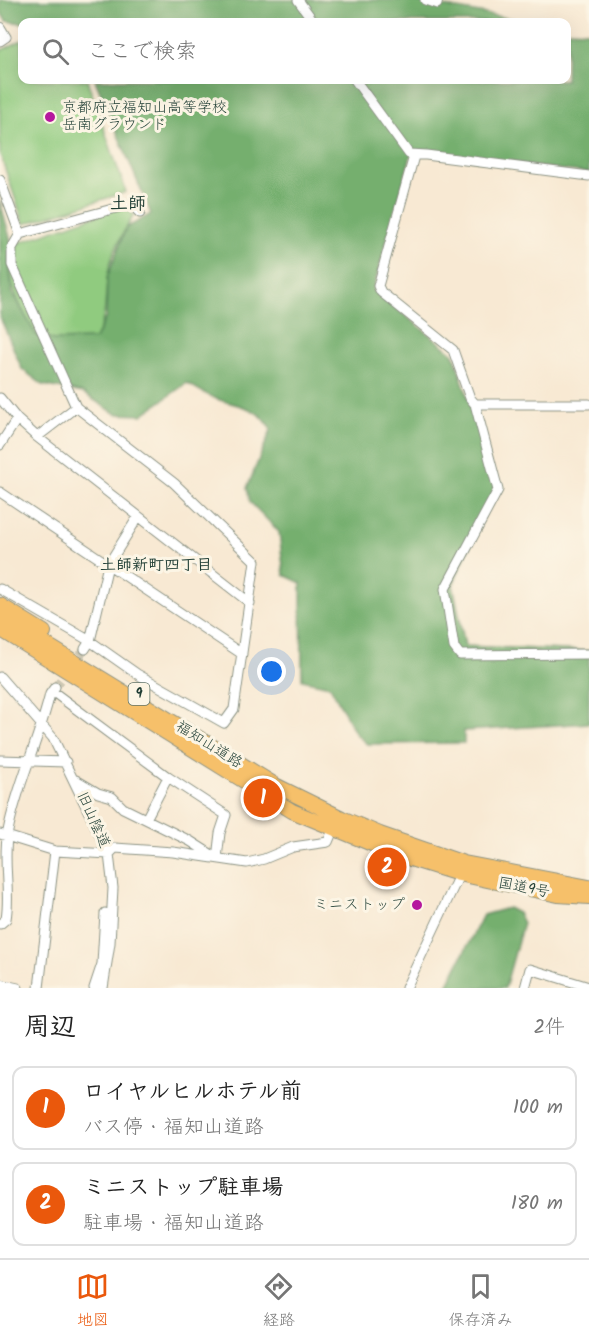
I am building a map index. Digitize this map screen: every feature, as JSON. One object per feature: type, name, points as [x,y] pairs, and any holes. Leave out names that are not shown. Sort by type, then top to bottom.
[{"type":"highway","name":"9","points":[[0,605],[85,657],[277,786]]},
{"type":"highway","name":"福知山道路","points":[[0,616],[6,632],[277,786],[461,869]]},
{"type":"highway","name":"9","points":[[6,632],[134,724],[242,787],[333,830],[401,856],[461,869]]},
{"type":"highway","name":"国道9号","points":[[461,869],[589,887]]},
{"type":"highway","name":"国道9号","points":[[461,869],[558,895],[589,897]]},
{"type":"street","points":[[298,0],[311,18]]},
{"type":"street","points":[[425,0],[437,4],[438,0]]},
{"type":"street","points":[[0,27],[6,38],[0,41]]},
{"type":"street","points":[[358,84],[409,154],[414,156],[426,155],[589,176]]},
{"type":"street","points":[[414,156],[378,286],[381,292],[453,350],[470,398],[475,404],[498,490],[445,589],[454,647],[460,655],[589,654]]},
{"type":"street","points":[[0,180],[20,234]]},
{"type":"street","points":[[0,589],[88,645],[224,723],[234,709],[255,561],[174,483],[75,407],[12,264],[12,248],[20,234],[131,204],[140,213]]},
{"type":"street","points":[[0,398],[17,419],[37,437],[250,603]]},
{"type":"street","points":[[475,404],[589,404]]},
{"type":"street","points":[[37,437],[75,407]]},
{"type":"street","points":[[0,445],[17,419]]},
{"type":"street","points":[[0,492],[242,654]]},
{"type":"street","points":[[88,645],[108,565],[138,517]]},
{"type":"street","name":"旧山陰道","points":[[0,676],[43,724],[75,779],[109,854],[112,888],[110,943],[103,988]]},
{"type":"street","points":[[0,924],[6,919],[10,899],[4,834],[53,689],[168,777],[226,815],[220,834],[217,858]]},
{"type":"street","points":[[0,760],[66,762]]},
{"type":"street","points":[[146,819],[168,777]]},
{"type":"street","points":[[75,779],[98,793],[112,797],[123,808],[190,841],[217,858]]},
{"type":"street","points":[[94,988],[102,964],[109,854],[115,848],[173,852],[247,863],[264,859],[293,847],[328,842],[333,830]]},
{"type":"street","points":[[4,834],[55,851],[109,854]]},
{"type":"street","points":[[39,988],[55,851]]},
{"type":"street","points":[[405,988],[461,869]]},
{"type":"street","points":[[525,988],[530,969],[589,987]]},
{"type":"street","points":[[0,984],[18,988]]},
{"type":"green space","points":[[0,0],[409,0],[506,18],[18,18],[18,22],[6,21],[0,11]]},
{"type":"green space","points":[[571,30],[589,31],[589,173],[412,152],[373,290],[454,354],[496,485],[453,585],[465,646],[589,651],[589,723],[464,731],[464,743],[367,744],[356,734],[330,686],[302,680],[301,583],[284,575],[279,532],[250,502],[247,488],[271,430],[267,422],[255,412],[213,397],[187,383],[142,415],[116,414],[83,393],[43,385],[22,369],[0,317],[0,201],[12,245],[9,261],[12,292],[36,335],[54,340],[95,339],[106,317],[107,278],[126,228],[151,214],[97,84],[571,84]]},
{"type":"green space","name":"京都府立福知山高等学校 岳南グラウンド","points":[[18,42],[18,84],[88,84],[126,192],[24,224],[0,154],[0,51]]},
{"type":"green space","points":[[123,206],[134,215],[110,264],[104,316],[95,339],[54,340],[36,335],[18,302],[12,282],[12,245]]},
{"type":"green space","points":[[508,908],[518,913],[523,923],[505,988],[446,988],[483,915]]},
{"type":"tunnel","points":[[55,687],[85,649]]},
{"type":"place","name":"京都府立福知山高等学校 岳南グラウンド","points":[[50,117]]},
{"type":"place","name":"ロイヤルヒルホテル前","points":[[263,798]]},
{"type":"place","name":"ミニストップ駐車場","points":[[387,867]]},
{"type":"place","name":"ミニストップ","points":[[417,905]]},
{"type":"district","name":"土師","points":[[128,204]]},
{"type":"district","name":"土師新町四丁目","points":[[156,565]]}]
